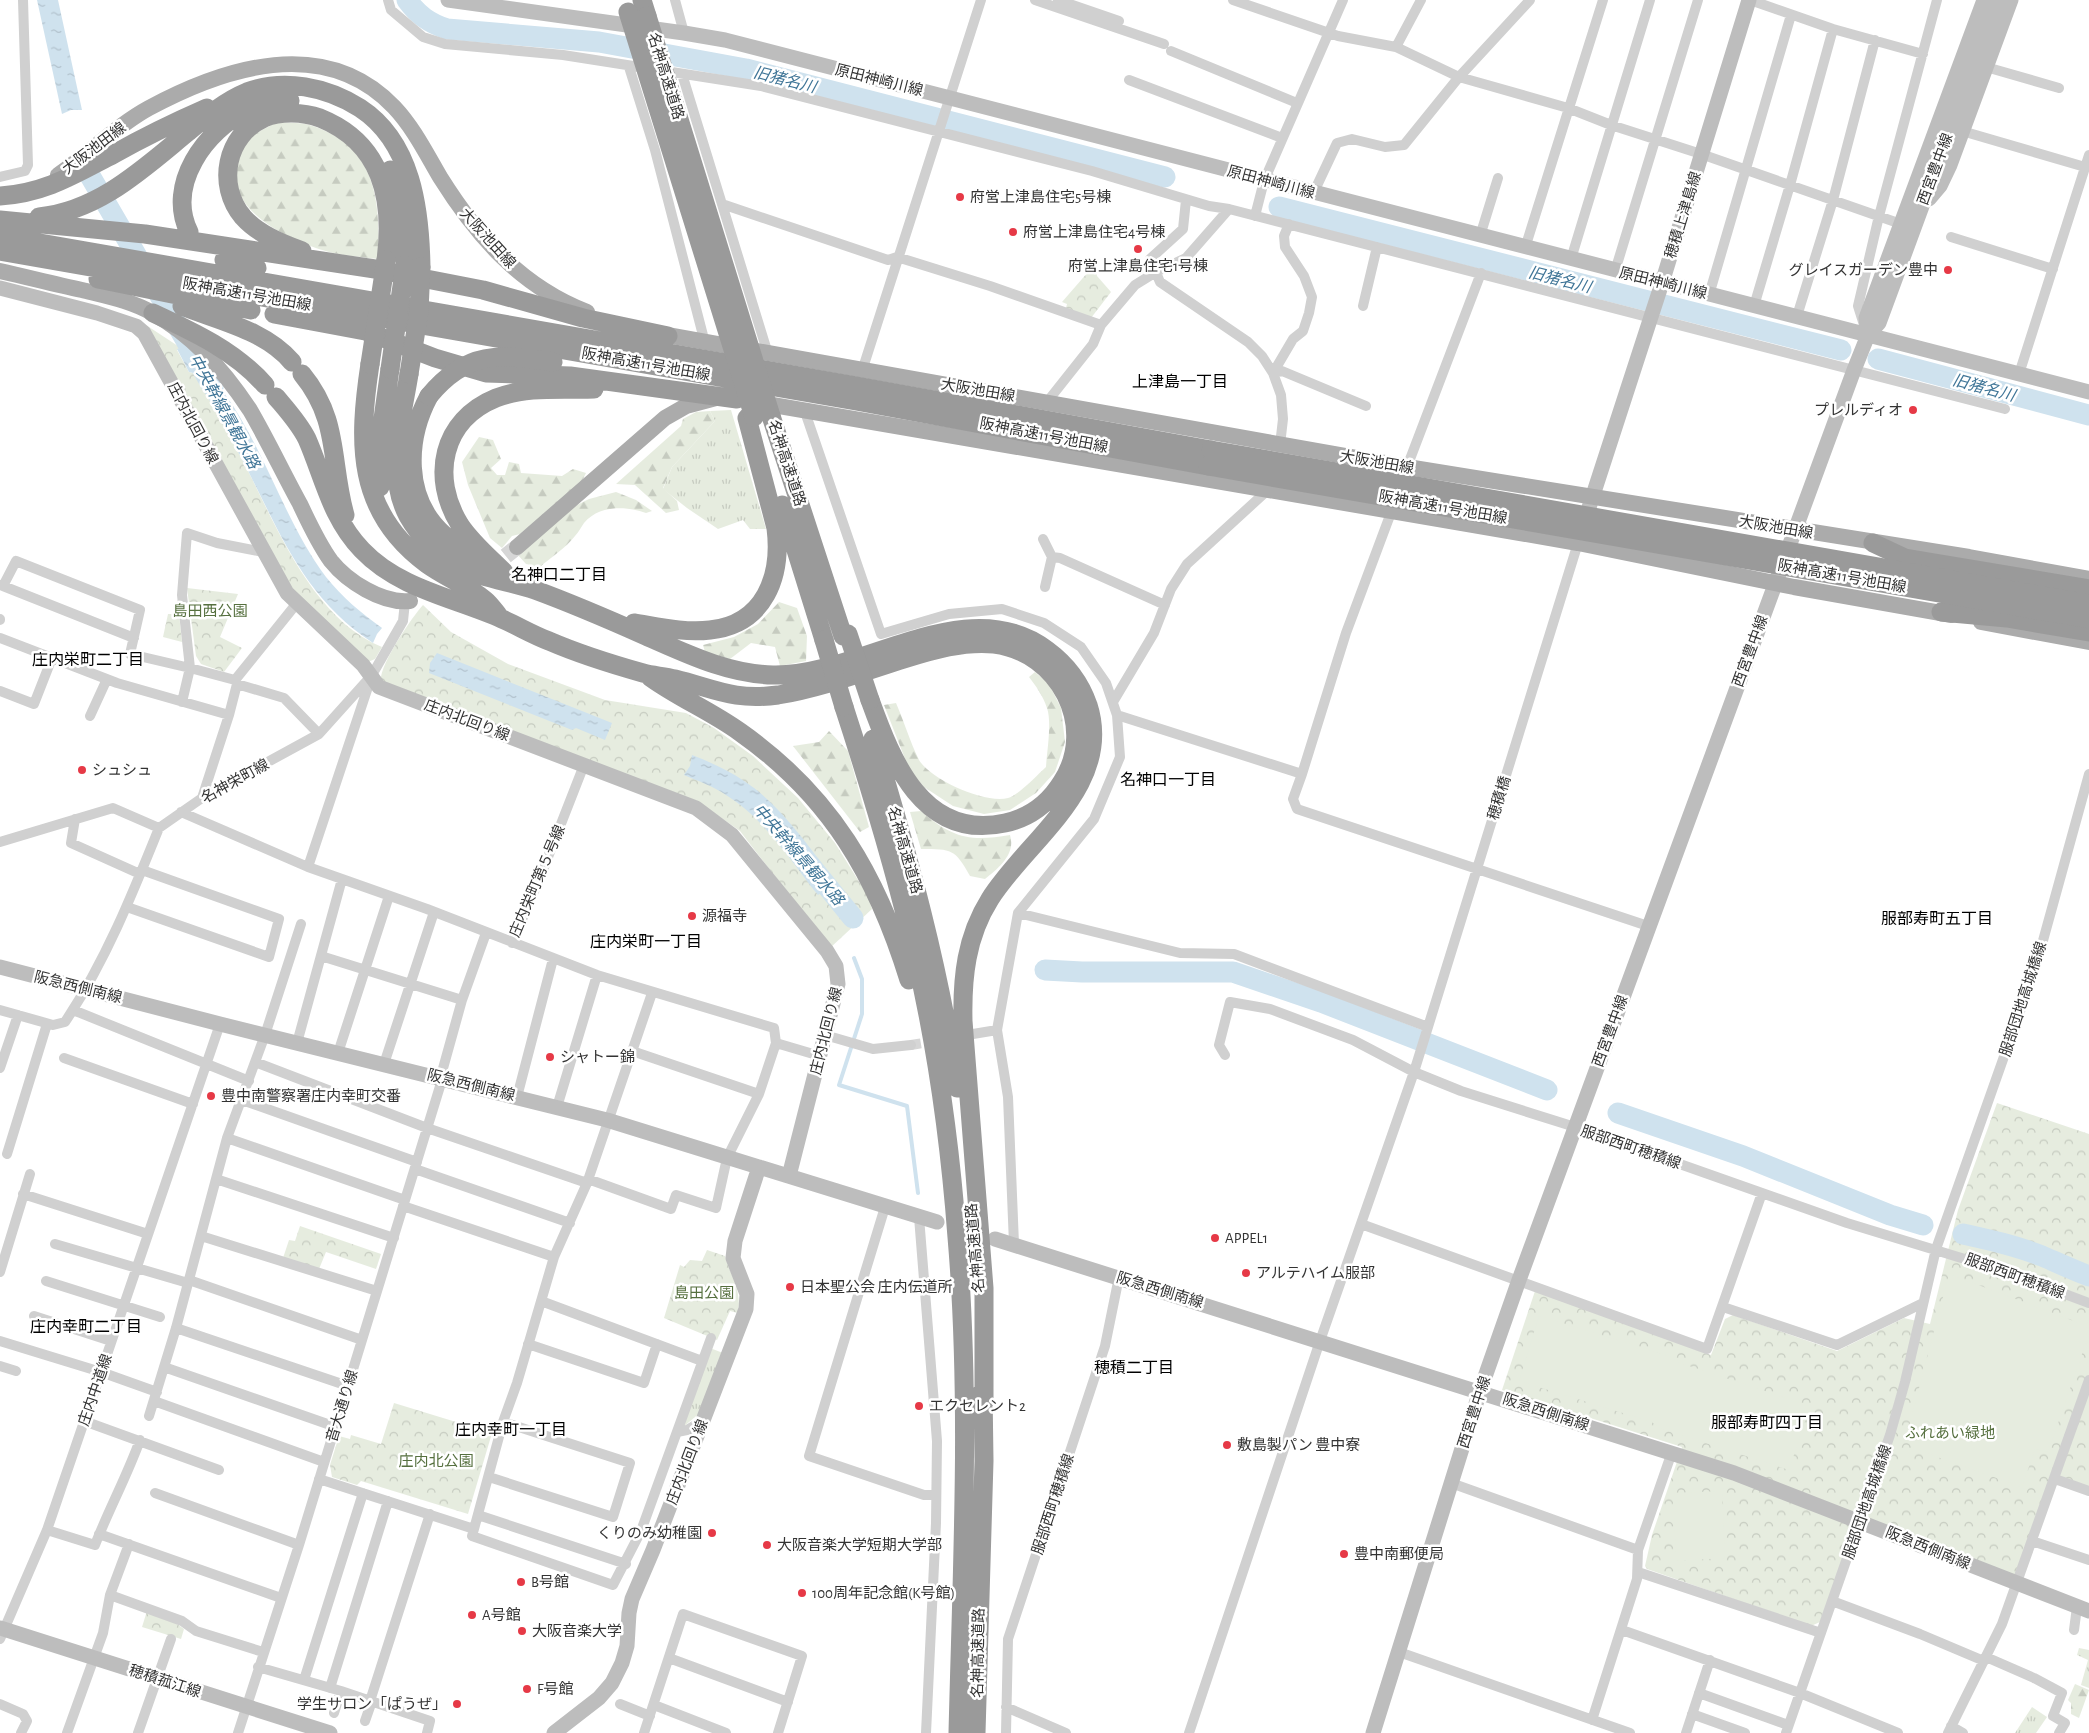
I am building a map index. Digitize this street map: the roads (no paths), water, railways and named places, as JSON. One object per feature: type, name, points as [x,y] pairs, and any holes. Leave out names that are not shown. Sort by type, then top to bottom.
[{"type":"highway","name":"名神高速道路","points":[[635,7],[684,197],[758,417],[802,512],[845,635],[859,703],[919,899],[937,974],[955,1070],[970,1182],[984,1402],[976,1733]]},
{"type":"highway","name":"名神高速道路","points":[[635,7],[824,640],[859,703],[866,774],[902,901],[927,1014],[947,1139],[960,1288],[964,1377],[965,1461],[958,1733]]},
{"type":"highway","points":[[0,196],[44,189],[111,146],[247,92],[278,86],[294,86],[324,91],[352,102],[377,122],[396,147],[410,178],[417,211],[413,266],[390,369],[380,438],[379,484],[390,522],[416,556]]},
{"type":"highway","points":[[1,225],[59,214],[91,202],[117,188],[211,113],[247,92]]},
{"type":"highway","points":[[189,232],[182,213],[181,194],[187,174],[206,145],[226,125],[248,110],[276,102],[304,102],[320,105],[349,119],[372,139],[382,152],[399,197],[413,266],[419,311],[396,460],[398,489],[408,515],[426,540],[458,566],[484,577],[532,589],[707,662],[741,672],[774,675],[820,670],[943,633],[961,630],[994,629],[1018,635],[1041,645],[1066,667],[1084,694],[1089,710],[1091,726],[1089,758],[1084,773],[1068,805],[989,900],[975,930],[963,980],[963,1021],[984,1288],[984,1402]]},
{"type":"highway","points":[[501,618],[485,600],[416,556],[404,545],[387,522],[373,494],[365,465],[362,425],[380,264],[389,221],[384,187],[371,158],[353,137],[329,122],[302,114],[289,113],[265,118],[244,131],[231,153],[227,176],[230,196],[243,217],[261,232],[282,243],[314,254],[380,264],[583,318],[668,336]]},
{"type":"highway","points":[[1,225],[144,234],[380,264]]},
{"type":"highway","name":"阪神高速11号池田線","points":[[1,225],[163,264],[616,343],[1210,458],[2089,619]]},
{"type":"highway","points":[[0,252],[129,287],[180,295],[250,310]]},
{"type":"highway","name":"阪神高速11号池田線","points":[[0,252],[180,295],[719,376],[2089,604]]},
{"type":"highway","points":[[224,260],[252,268],[355,285],[575,332],[616,343]]},
{"type":"highway","points":[[180,295],[267,340],[283,352],[318,396],[324,410],[331,438],[342,504],[349,527],[359,548]]},
{"type":"highway","points":[[153,313],[213,352],[242,362],[271,390],[299,425],[306,438],[335,513],[359,548],[378,565],[407,582],[447,599],[501,618],[550,642],[647,674],[673,678],[730,695],[769,696],[809,688],[947,647],[978,644],[1000,646],[1022,652],[1035,659],[1056,678],[1070,702],[1074,714],[1075,752],[1066,777],[1058,790],[1036,810],[1010,822],[996,825],[966,823],[937,811],[923,801],[910,787],[859,703]]},
{"type":"highway","points":[[274,314],[365,331],[435,358],[486,373],[570,376],[736,399]]},
{"type":"highway","points":[[532,589],[452,542],[431,522],[417,495],[412,467],[412,452],[417,423],[429,396],[448,375],[471,362],[504,357],[625,370],[719,376]]},
{"type":"highway","points":[[504,572],[468,535],[452,510],[445,483],[445,458],[447,447],[458,427],[466,418],[486,404],[503,396],[524,391],[658,388]]},
{"type":"highway","points":[[608,620],[679,630],[721,629],[738,622],[762,602],[777,569],[778,544],[758,417]]},
{"type":"highway","points":[[1873,543],[1905,558],[2089,589]]},
{"type":"highway","points":[[1941,612],[2007,618],[2089,632]]},
{"type":"highway","points":[[647,674],[672,693],[739,731],[791,774],[836,826],[862,864],[874,887],[885,909],[902,957],[918,1014],[940,1130],[960,1288]]},
{"type":"main road","name":"大阪池田線","points":[[111,146],[135,116],[213,79],[257,66],[310,65],[336,72],[372,89],[394,107],[412,130],[472,225],[496,252],[521,275],[548,294],[576,308],[612,321],[668,336],[705,343],[1047,402],[1280,445],[1873,543],[1969,557],[2089,579]]},
{"type":"main road","points":[[0,271],[114,298],[153,313]]},
{"type":"main road","points":[[213,352],[250,410],[313,530],[332,561],[342,573],[361,587],[382,596],[407,602]]},
{"type":"main road","points":[[516,547],[665,418],[686,406],[703,400],[736,399],[804,409],[1578,543],[1776,583],[1941,612],[2006,628],[2089,642]]},
{"type":"street","points":[[0,176],[25,171],[28,165],[23,0]]},
{"type":"street","points":[[388,0],[391,10],[423,38],[445,44],[563,55],[761,86],[940,128],[1186,200],[1230,209],[1481,273],[1652,314],[1854,370],[2005,409]]},
{"type":"street","name":"原田神崎川線","points":[[448,0],[725,40],[948,102],[1264,180],[1571,259],[1615,271],[1660,288],[1709,295],[1797,316],[2089,392]]},
{"type":"street","points":[[674,0],[684,33]]},
{"type":"street","points":[[862,371],[981,0]]},
{"type":"street","points":[[1035,0],[1168,48],[1297,103]]},
{"type":"street","points":[[1058,0],[1120,21]]},
{"type":"street","points":[[1233,0],[1328,33],[1396,47],[1459,77],[1568,108],[1611,126],[1701,154],[1901,224]]},
{"type":"street","points":[[1255,216],[1264,180],[1343,0]]},
{"type":"street","points":[[1396,47],[1421,0]]},
{"type":"street","points":[[1313,194],[1337,143],[1352,139],[1385,147],[1404,145],[1459,77],[1530,0]]},
{"type":"street","points":[[1525,248],[1568,108],[1604,0]]},
{"type":"street","points":[[1571,259],[1650,0]]},
{"type":"street","points":[[1615,271],[1698,0]]},
{"type":"street","points":[[1750,0],[1833,29],[1923,54]]},
{"type":"street","name":"穂積上津島線","points":[[1578,543],[1750,0]]},
{"type":"street","points":[[1868,336],[1858,306],[1879,216],[1937,0]]},
{"type":"street","name":"西宮豊中線","points":[[1373,1733],[1480,1391],[1519,1280],[1854,370],[1868,336],[1879,323],[1921,207],[1984,19],[1984,0]]},
{"type":"street","name":"西宮豊中線","points":[[1868,336],[1866,318],[1901,224],[1984,19],[1998,0]]},
{"type":"street","points":[[1921,207],[1940,186],[2011,0]]},
{"type":"street","points":[[1709,295],[1791,15]]},
{"type":"street","points":[[1754,306],[1833,29]]},
{"type":"street","points":[[1797,316],[1833,200],[1875,40]]},
{"type":"street","points":[[630,67],[655,150],[705,343]]},
{"type":"street","points":[[1986,67],[2059,88]]},
{"type":"street","points":[[682,74],[768,354]]},
{"type":"street","points":[[1129,80],[1282,138]]},
{"type":"street","points":[[1962,131],[2085,167]]},
{"type":"street","points":[[2019,374],[2089,155]]},
{"type":"street","points":[[1480,236],[1498,178]]},
{"type":"street","points":[[1186,200],[1183,229],[1150,259],[1160,282],[1248,342],[1262,356],[1273,373],[1281,395],[1283,419],[1280,445]]},
{"type":"street","points":[[722,204],[888,260],[897,257],[990,286],[1101,325]]},
{"type":"street","points":[[1047,402],[1093,344],[1101,325],[1136,285],[1156,272],[1186,258],[1230,209]]},
{"type":"street","points":[[1273,373],[1293,339],[1303,331],[1312,297],[1304,276],[1285,247],[1284,236],[1289,224]]},
{"type":"street","points":[[1952,236],[2053,269]]},
{"type":"street","points":[[1363,306],[1377,247]]},
{"type":"street","points":[[1406,467],[1481,273]]},
{"type":"street","name":"庄内北回り線","points":[[0,288],[98,313],[136,326],[144,333],[287,593],[363,665],[379,686],[696,808],[732,835],[827,951],[836,966],[838,984],[789,1176]]},
{"type":"street","points":[[1273,373],[1282,371],[1366,406]]},
{"type":"street","points":[[804,409],[882,634],[949,614],[1002,609],[1044,623],[1081,647],[1106,682],[1117,715],[1120,757],[1094,819],[1018,913],[997,1030],[1008,1097],[1014,1244]]},
{"type":"street","points":[[1113,702],[1154,633],[1171,589],[1187,564],[1269,489]]},
{"type":"street","points":[[1392,510],[1346,633],[1293,799],[1296,809],[1648,926]]},
{"type":"street","points":[[182,702],[190,668],[182,595],[187,533],[217,543],[263,552]]},
{"type":"street","points":[[1044,539],[1052,557],[1045,587]]},
{"type":"street","name":"穂積橋","points":[[1189,1733],[1320,1340],[1414,1072],[1578,543]]},
{"type":"street","points":[[1052,557],[1060,558],[1165,606]]},
{"type":"street","points":[[134,638],[2,585],[16,561],[140,610],[134,638],[130,654],[190,668],[284,698],[319,734]]},
{"type":"street","name":"名神栄町線","points":[[159,828],[202,798],[319,734],[372,675],[403,621],[407,602]]},
{"type":"street","points":[[202,798],[229,715],[236,682],[297,603]]},
{"type":"street","points":[[0,638],[107,679],[229,715]]},
{"type":"street","points":[[0,690],[34,704],[52,658]]},
{"type":"street","points":[[308,867],[372,675]]},
{"type":"street","points":[[90,716],[107,679]]},
{"type":"street","points":[[1117,715],[1302,774]]},
{"type":"street","name":"庄内栄町第５号線","points":[[442,1078],[462,1000],[486,933],[512,943],[584,765]]},
{"type":"street","name":"服部団地高城橋線","points":[[1787,1729],[1898,1409],[1936,1249],[2036,966],[2089,774]]},
{"type":"street","points":[[0,842],[113,808],[159,828],[127,907],[87,989],[66,1022],[53,1025],[47,1024],[0,1010]]},
{"type":"street","points":[[181,812],[308,867],[434,912],[486,933]]},
{"type":"street","points":[[75,819],[71,843],[141,872],[280,919],[269,957],[127,907]]},
{"type":"street","points":[[297,1042],[342,879]]},
{"type":"street","points":[[338,1053],[389,896]]},
{"type":"street","points":[[384,1064],[434,912]]},
{"type":"street","points":[[1018,913],[1180,953],[1234,954],[1427,1029]]},
{"type":"street","points":[[149,1416],[189,1282],[227,1138],[265,1035],[301,924]]},
{"type":"street","points":[[255,1062],[427,1128],[671,1209],[676,1195],[716,1208],[727,1158],[759,1094],[776,1042],[774,1028],[597,975],[512,943]]},
{"type":"street","points":[[321,956],[462,1000]]},
{"type":"street","points":[[517,1097],[553,959]]},
{"type":"street","name":"阪急西側南線","points":[[0,967],[220,1024],[607,1120],[937,1222]]},
{"type":"street","points":[[557,1107],[597,975]]},
{"type":"street","points":[[652,992],[607,1120],[588,1181],[554,1257],[503,1422],[490,1477],[472,1536],[613,1585],[626,1564],[641,1530],[711,1338]]},
{"type":"street","name":"服部西町穂積線","points":[[1226,1055],[1219,1045],[1230,1002],[1270,1009],[1353,1040],[1414,1072],[1461,1091],[1575,1127],[1847,1223],[2004,1271],[2089,1302]]},
{"type":"street","points":[[74,1010],[248,1081]]},
{"type":"street","points":[[0,1068],[18,1015]]},
{"type":"street","points":[[7,1154],[47,1024]]},
{"type":"street","name":"庄内中道線","points":[[1,1632],[47,1530],[220,1024]]},
{"type":"street","points":[[973,1034],[997,1030]]},
{"type":"street","points":[[825,1036],[873,1048],[911,1045]]},
{"type":"street","points":[[776,1042],[820,1056]]},
{"type":"street","points":[[632,1050],[759,1094]]},
{"type":"street","points":[[64,1058],[193,1104]]},
{"type":"street","name":"音大通り線","points":[[238,1733],[299,1545],[442,1078]]},
{"type":"street","points":[[242,1100],[570,1223]]},
{"type":"street","points":[[227,1138],[554,1257]]},
{"type":"street","name":"庄内北回り線","points":[[554,1733],[599,1698],[612,1683],[622,1663],[627,1646],[632,1598],[653,1550],[746,1310],[747,1294],[733,1258],[735,1241],[759,1167]]},
{"type":"street","points":[[0,1272],[30,1174]]},
{"type":"street","points":[[216,1179],[394,1238]]},
{"type":"street","points":[[1361,1224],[1707,1349],[1762,1193]]},
{"type":"street","points":[[24,1194],[148,1234]]},
{"type":"street","points":[[885,1207],[809,1456],[924,1494],[936,1495]]},
{"type":"street","points":[[919,1218],[937,1441],[926,1733]]},
{"type":"street","points":[[201,1236],[377,1291]]},
{"type":"street","name":"阪急西側南線","points":[[995,1238],[1734,1473],[2083,1609]]},
{"type":"street","points":[[54,1244],[189,1282],[362,1340]]},
{"type":"street","name":"服部西町穂積線","points":[[1006,1733],[1008,1639],[1105,1346],[1119,1277]]},
{"type":"street","points":[[46,1282],[160,1317]]},
{"type":"street","points":[[541,1301],[702,1361]]},
{"type":"street","points":[[1723,1307],[1837,1345],[1923,1303]]},
{"type":"street","points":[[34,1316],[111,1341]]},
{"type":"street","points":[[176,1328],[348,1386]]},
{"type":"street","points":[[0,1341],[101,1372],[155,1397],[324,1462]]},
{"type":"street","points":[[528,1344],[644,1383],[657,1344]]},
{"type":"street","points":[[0,1366],[16,1371]]},
{"type":"street","points":[[164,1367],[336,1426]]},
{"type":"street","points":[[1963,1733],[1949,1730],[2002,1624],[2089,1380]]},
{"type":"street","points":[[84,1421],[219,1470]]},
{"type":"street","points":[[678,1430],[687,1430],[702,1421]]},
{"type":"street","points":[[490,1477],[613,1517],[630,1463],[503,1422]]},
{"type":"street","points":[[47,1530],[95,1545],[121,1482],[131,1465],[140,1440]]},
{"type":"street","points":[[1592,1720],[1622,1630],[1638,1572],[1638,1550],[1672,1452]]},
{"type":"street","points":[[319,1479],[474,1529]]},
{"type":"street","points":[[2055,1479],[2089,1491]]},
{"type":"street","points":[[1451,1483],[1638,1550]]},
{"type":"street","points":[[304,1680],[363,1492]]},
{"type":"street","points":[[154,1493],[299,1545]]},
{"type":"street","points":[[330,1688],[388,1500]]},
{"type":"street","points":[[365,1721],[430,1514]]},
{"type":"street","points":[[478,1514],[626,1564]]},
{"type":"street","points":[[99,1534],[281,1598]]},
{"type":"street","points":[[2032,1541],[2089,1560]]},
{"type":"street","points":[[67,1733],[103,1633],[110,1595],[128,1544]]},
{"type":"street","points":[[1638,1572],[1821,1633]]},
{"type":"street","points":[[110,1595],[182,1621],[196,1631],[263,1652]]},
{"type":"street","points":[[1832,1601],[2034,1678],[2062,1693],[2053,1716],[2065,1723],[2059,1733]]},
{"type":"street","points":[[2074,1630],[2083,1609]]},
{"type":"street","points":[[644,1733],[683,1614],[802,1656],[778,1733]]},
{"type":"street","points":[[1622,1630],[1800,1693],[1898,1733]]},
{"type":"street","name":"穂積菰江線","points":[[1,1632],[94,1658],[330,1733]]},
{"type":"street","points":[[138,1733],[171,1639]]},
{"type":"street","points":[[1399,1652],[1630,1733]]},
{"type":"street","points":[[669,1658],[788,1702]]},
{"type":"street","points":[[1686,1733],[1710,1660]]},
{"type":"street","points":[[258,1667],[330,1688],[430,1721],[427,1733]]},
{"type":"street","points":[[334,1713],[341,1692]]},
{"type":"street","points":[[1699,1694],[1787,1729]]},
{"type":"street","points":[[0,1704],[23,1714],[26,1720],[22,1733]]},
{"type":"street","points":[[620,1704],[650,1716]]},
{"type":"street","points":[[654,1705],[726,1733]]},
{"type":"street","points":[[1006,1707],[1066,1733]]},
{"type":"street","points":[[1692,1714],[1745,1733]]},
{"type":"water","points":[[37,0],[58,0],[82,110],[71,110],[62,114]]},
{"type":"water","points":[[181,348],[206,371],[227,397],[261,456],[307,549],[326,577],[352,604],[382,628],[373,643],[349,625],[329,605],[311,585],[296,562],[194,373],[189,372],[177,349]]},
{"type":"water","points":[[437,653],[612,723],[605,740],[576,728],[572,730],[429,673],[430,663]]},
{"type":"water","points":[[692,755],[719,766],[757,790],[782,814],[835,881],[818,895],[776,841],[753,816],[721,792],[684,775],[690,766]]},
{"type":"waterway","name":"旧猪名川","points":[[407,0],[424,18],[447,29],[599,42],[746,69],[1165,177]]},
{"type":"waterway","name":"中央幹線景観水路","points":[[89,174],[213,387]]},
{"type":"waterway","name":"旧猪名川","points":[[1279,207],[1841,350]]},
{"type":"waterway","name":"旧猪名川","points":[[1878,359],[2089,415]]},
{"type":"waterway","name":"中央幹線景観水路","points":[[809,864],[853,918]]},
{"type":"waterway","points":[[854,958],[862,979],[862,1014],[839,1085],[907,1106],[918,1193]]},
{"type":"waterway","points":[[1045,970],[1082,972],[1233,972],[1321,1002],[1547,1090]]},
{"type":"waterway","points":[[1618,1113],[1743,1156],[1890,1215],[1923,1225]]},
{"type":"waterway","points":[[1963,1234],[2023,1249],[2089,1276]]},
{"type":"tunnel","points":[[487,571],[517,547]]},
{"type":"tunnel","points":[[911,1045],[935,1041]]},
{"type":"place","name":"府営上津島住宅5号棟","points":[[960,197]]},
{"type":"place","name":"府営上津島住宅4号棟","points":[[1013,232]]},
{"type":"place","name":"府営上津島住宅1号棟","points":[[1138,249]]},
{"type":"place","name":"グレイスガーデン豊中","points":[[1948,270]]},
{"type":"place","name":"プレルディオ","points":[[1913,410]]},
{"type":"place","name":"シュシュ","points":[[82,770]]},
{"type":"place","name":"源福寺","points":[[692,916]]},
{"type":"place","name":"シャトー錦","points":[[550,1057]]},
{"type":"place","name":"豊中南警察署庄内幸町交番","points":[[211,1096]]},
{"type":"place","name":"APPEL1","points":[[1215,1238]]},
{"type":"place","name":"アルテハイム服部","points":[[1246,1273]]},
{"type":"place","name":"日本聖公会 庄内伝道所","points":[[790,1287]]},
{"type":"place","name":"エクセレント2","points":[[919,1406]]},
{"type":"place","name":"敷島製パン 豊中寮","points":[[1227,1445]]},
{"type":"place","name":"くりのみ幼稚園","points":[[712,1533]]},
{"type":"place","name":"大阪音楽大学短期大学部","points":[[767,1545]]},
{"type":"place","name":"豊中南郵便局","points":[[1344,1554]]},
{"type":"place","name":"B号館","points":[[521,1582]]},
{"type":"place","name":"100周年記念館(K号館)","points":[[802,1593]]},
{"type":"place","name":"A号館","points":[[472,1615]]},
{"type":"place","name":"大阪音楽大学","points":[[522,1631]]},
{"type":"place","name":"F号館","points":[[527,1689]]},
{"type":"place","name":"学生サロン「ぱうぜ」","points":[[457,1704]]},
{"type":"district","name":"上津島一丁目","points":[[1180,381]]},
{"type":"district","name":"名神口二丁目","points":[[559,574]]},
{"type":"district","name":"庄内栄町二丁目","points":[[88,659]]},
{"type":"district","name":"名神口一丁目","points":[[1168,779]]},
{"type":"district","name":"服部寿町五丁目","points":[[1937,918]]},
{"type":"district","name":"庄内栄町一丁目","points":[[646,941]]},
{"type":"district","name":"庄内幸町二丁目","points":[[86,1326]]},
{"type":"district","name":"穂積二丁目","points":[[1134,1367]]},
{"type":"district","name":"服部寿町四丁目","points":[[1767,1422]]},
{"type":"district","name":"庄内幸町一丁目","points":[[511,1429]]},
{"type":"park label","name":"島田西公園","points":[[210,611]]},
{"type":"park label","name":"島田公園","points":[[704,1293]]},
{"type":"park label","name":"ふれあい緑地","points":[[1950,1433]]},
{"type":"park label","name":"庄内北公園","points":[[436,1461]]}]
